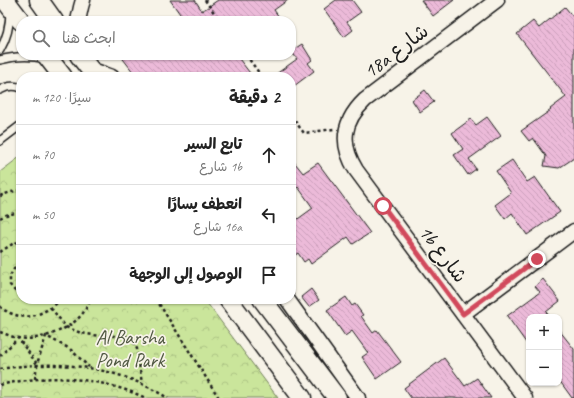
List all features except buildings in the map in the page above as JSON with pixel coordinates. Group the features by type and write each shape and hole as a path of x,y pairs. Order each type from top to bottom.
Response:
{"street":[{"path":"39,0 50,16"},
{"path":"79,16 84,0"},
{"name":"18a شارع","path":"347,128 351,117 365,100 498,0"},
{"path":"8,4 17,16"},
{"path":"50,60 59,72"},
{"path":"85,63 102,72"},
{"name":"1b شارع","path":"347,128 345,139 350,161 525,398"},
{"path":"463,314 574,231"},
{"path":"232,304 302,398"},
{"path":"266,304 337,398"},
{"path":"291,304 358,398"}],"lane":[{"path":"0,50 6,37 10,17 8,4"},
{"path":"0,60 16,57"},
{"path":"0,90 7,86 16,87"},
{"path":"0,141 16,129"}],"path":[{"path":"205,0 216,16"},
{"path":"250,60 258,72"},
{"path":"296,123 304,133 347,128"},
{"path":"0,196 16,191"},
{"path":"0,218 16,213"},
{"path":"0,252 16,243"},
{"path":"16,268 10,276 10,285 16,292"},
{"path":"0,306 2,309 18,316 37,315 56,304"},
{"path":"0,332 18,338 34,339 46,336 75,321 85,311 88,304"},
{"path":"159,304 219,398"},
{"path":"51,308 66,327 81,333 100,336 128,336 133,340 137,349 142,384"},
{"path":"35,378 37,364 46,336"},
{"path":"46,336 70,349 90,368"},
{"path":"0,356 18,338"},
{"path":"18,338 37,364"},
{"path":"0,369 37,364 90,368 118,374 142,384 168,398"},
{"path":"0,385 35,378 68,378 120,388 146,398"}],"green space":[{"name":"Al Barsha Pond Park","path":"16,160 16,304 208,304 278,398 0,398 0,172"}],"route":[{"path":"383,206 463,314 537,259"}]}
